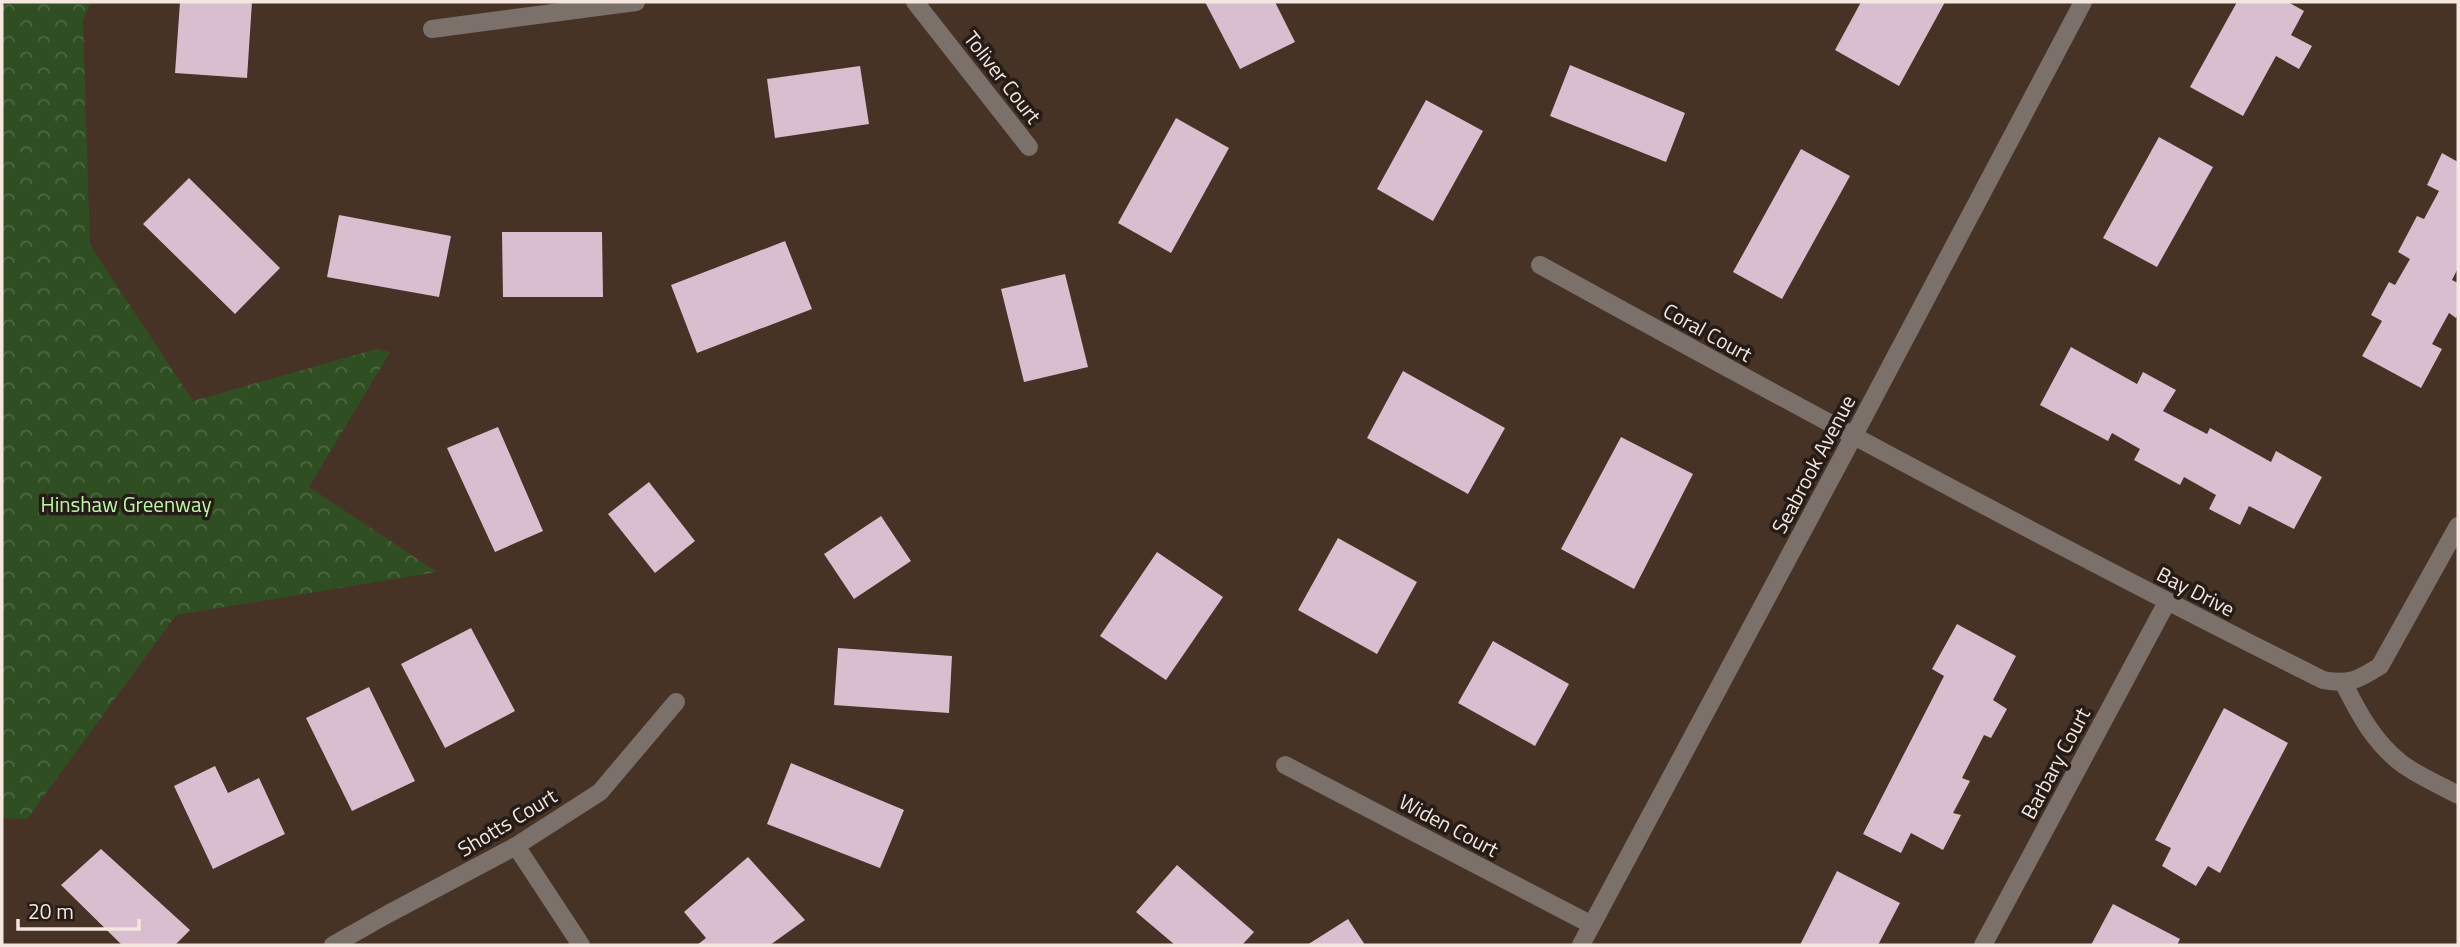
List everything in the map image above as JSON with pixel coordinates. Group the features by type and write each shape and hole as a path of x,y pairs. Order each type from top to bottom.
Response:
{"street":[{"path":"432,29 636,2"},
{"name":"Toliver Court","path":"915,2 1029,147"},
{"name":"Seabrook Avenue","path":"1581,945 2083,2"},
{"name":"Coral Court","path":"1540,265 1853,438"},
{"name":"Bay Drive","path":"1853,438 2167,602 2323,680 2344,684"},
{"path":"2458,526 2380,666 2364,677 2344,684 2365,725 2381,744 2402,764 2458,795"},
{"name":"Barbary Court","path":"1983,945 2167,602"},
{"name":"Shotts Court","path":"333,945 516,846 600,792 676,702"},
{"name":"Widen Court","path":"1285,765 1591,925"},
{"path":"516,846 580,945"}],"green space":[{"name":"Hinshaw Greenway","path":"2,2 91,2 83,20 90,245 193,401 376,349 390,352 309,487 437,572 176,615 27,819 2,818"}],"building":[{"path":"180,2 252,2 247,78 175,73"},
{"path":"1205,2 1275,2 1295,42 1240,69"},
{"path":"1861,2 1945,2 1899,86 1835,50"},
{"path":"2237,2 2288,2 2304,11 2291,35 2312,46 2299,69 2276,56 2243,116 2190,87"},
{"path":"1570,65 1685,113 1666,162 1550,116"},
{"path":"860,66 869,124 775,138 767,79"},
{"path":"1426,100 1483,131 1433,221 1377,189"},
{"path":"1176,118 1229,148 1171,253 1118,223"},
{"path":"2159,137 2213,167 2157,267 2103,238"},
{"path":"1801,149 1850,176 1782,299 1733,272"},
{"path":"2442,153 2458,162 2458,268 2452,280 2458,283 2458,314 2456,318 2449,313 2432,344 2442,349 2421,388 2362,356 2382,321 2371,315 2389,282 2395,285 2410,259 2398,252 2417,216 2424,219 2439,191 2427,185"},
{"path":"189,178 280,268 235,314 143,224"},
{"path":"339,215 451,236 439,297 327,277"},
{"path":"502,232 602,232 603,297 503,297"},
{"path":"785,241 812,309 697,353 671,285"},
{"path":"1065,274 1088,367 1024,382 1001,289"},
{"path":"2071,347 2137,384 2143,372 2176,390 2163,411 2207,434 2210,428 2271,462 2276,451 2322,477 2294,529 2249,506 2240,525 2209,509 2216,495 2184,477 2180,485 2134,460 2140,449 2112,433 2108,441 2040,405"},
{"path":"1403,371 1505,428 1468,494 1367,438"},
{"path":"498,427 543,531 495,552 447,448"},
{"path":"1621,437 1693,474 1634,589 1561,549"},
{"path":"649,482 695,541 655,573 608,514"},
{"path":"881,516 911,561 854,599 824,554"},
{"path":"1338,538 1417,582 1377,654 1298,610"},
{"path":"1157,552 1223,597 1166,680 1100,636"},
{"path":"1957,624 2016,656 1993,700 2007,709 1991,738 1984,735 1962,778 1970,781 1953,813 1961,815 1943,850 1911,833 1901,853 1863,834 1944,676 1932,669"},
{"path":"471,628 515,711 445,748 401,664"},
{"path":"1493,641 1569,684 1535,746 1458,703"},
{"path":"838,648 952,656 949,713 834,705"},
{"path":"369,687 415,781 352,811 306,718"},
{"path":"2224,708 2288,743 2220,873 2208,866 2196,886 2162,866 2171,848 2155,840"},
{"path":"791,763 904,810 880,868 767,824"},
{"path":"215,766 228,793 259,778 285,834 213,869 174,786"},
{"path":"101,849 190,930 175,945 122,945 61,885"},
{"path":"748,857 805,920 770,945 697,945 706,938 684,912"},
{"path":"1177,865 1254,932 1242,945 1175,945 1136,912"},
{"path":"1837,871 1900,903 1878,945 1800,945"},
{"path":"2113,904 2180,939 2177,945 2091,945"},
{"path":"1348,919 1365,945 1307,945"}]}
